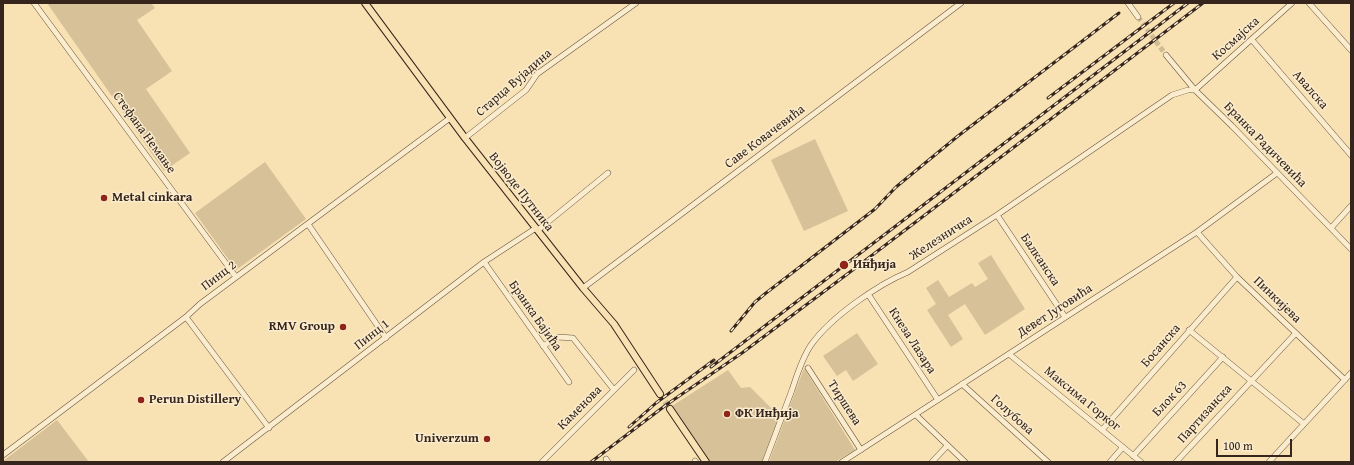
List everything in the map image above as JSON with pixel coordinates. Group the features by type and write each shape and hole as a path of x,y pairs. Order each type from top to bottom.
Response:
{"main road":[{"name":"Војводе Путника","path":"365,3 465,138 583,288 614,324 660,394"},
{"path":"670,409 706,462"}],"street":[{"name":"Стефана Немање","path":"34,3 236,277"},
{"name":"Старца Вујадина","path":"465,138 526,90 537,74 636,3"},
{"name":"Саве Ковачевића","path":"583,288 961,3"},
{"path":"1128,3 1138,17"},
{"name":"Космајска","path":"1195,90 1292,3"},
{"path":"1308,3 1351,50"},
{"name":"Авалска","path":"1252,40 1351,155"},
{"name":"Бранка Радичевића","path":"1166,56 1195,90 1351,249"},
{"name":"Железничка","path":"765,462 803,359 811,346 831,323 868,294 896,276 908,272 997,215 1172,95 1188,90 1195,90"},
{"name":"Пинц 2","path":"3,455 186,317 236,277 450,118"},
{"name":"Пинц 1","path":"224,462 484,262 537,229 608,173"},
{"name":"Девет Југовића","path":"842,462 1197,232 1277,173"},
{"path":"1331,228 1351,206"},
{"name":"Балканска","path":"997,215 1064,317"},
{"path":"308,224 386,338"},
{"name":"Пинкијева","path":"1197,232 1237,276 1345,380"},
{"name":"Бранка Бајића","path":"484,262 569,382"},
{"name":"Босанска","path":"1102,430 1237,276"},
{"name":"Кнеза Лазара","path":"868,294 938,400"},
{"path":"186,317 269,428"},
{"name":"Партизанска","path":"1189,330 1304,424"},
{"name":"Партизанска","path":"1176,462 1296,333"},
{"path":"543,346 558,336 573,338 614,390"},
{"name":"Максима Горког","path":"1009,354 1141,462"},
{"name":"Блок 63","path":"1133,456 1223,358"},
{"name":"Тиршева","path":"808,368 861,450"},
{"name":"Каменова","path":"542,462 634,370"},
{"path":"1269,462 1351,373"},
{"name":"Голубова","path":"962,384 1048,462"},
{"path":"916,415 964,462"},
{"path":"932,462 947,446"},
{"path":"1110,462 1123,447"}],"shaded area":[{"path":"47,3 151,3 155,8 137,20 172,71 146,89 190,153 164,171"},
{"path":"815,139 848,211 804,231 771,160"},
{"path":"265,162 306,219 236,270 195,213"},
{"path":"991,255 1025,309 985,335 965,304 948,315 963,339 951,347 927,310 936,304 926,288 938,280 949,297 972,283 975,287 988,279 978,263"},
{"path":"857,333 878,364 853,381 846,370 837,376 823,356"},
{"path":"804,368 855,450 835,462 769,462"},
{"name":"ФК Инђија","path":"728,370 741,388 750,387 781,418 764,462 709,462 672,406"},
{"path":"57,420 89,462 3,462 3,461"}],"tunnel":[{"path":"1138,17 1166,55"},
{"path":"660,394 670,409"}],"railway":[{"path":"1048,98 1174,3"},
{"path":"711,367 1188,3"},
{"path":"591,462 666,405 742,353 1203,3"},
{"path":"731,331 755,302 875,209 896,187 958,136 1119,13"},
{"path":"629,427 656,403 714,360"}],"place":[{"name":"Metal cinkara","path":"104,198"},
{"name":"Инђија","path":"844,265"},
{"name":"RMV Group","path":"343,327"},
{"name":"Perun Distillery","path":"141,400"},
{"name":"ФК Инђија","path":"727,414"},
{"name":"Univerzum","path":"487,439"}]}
